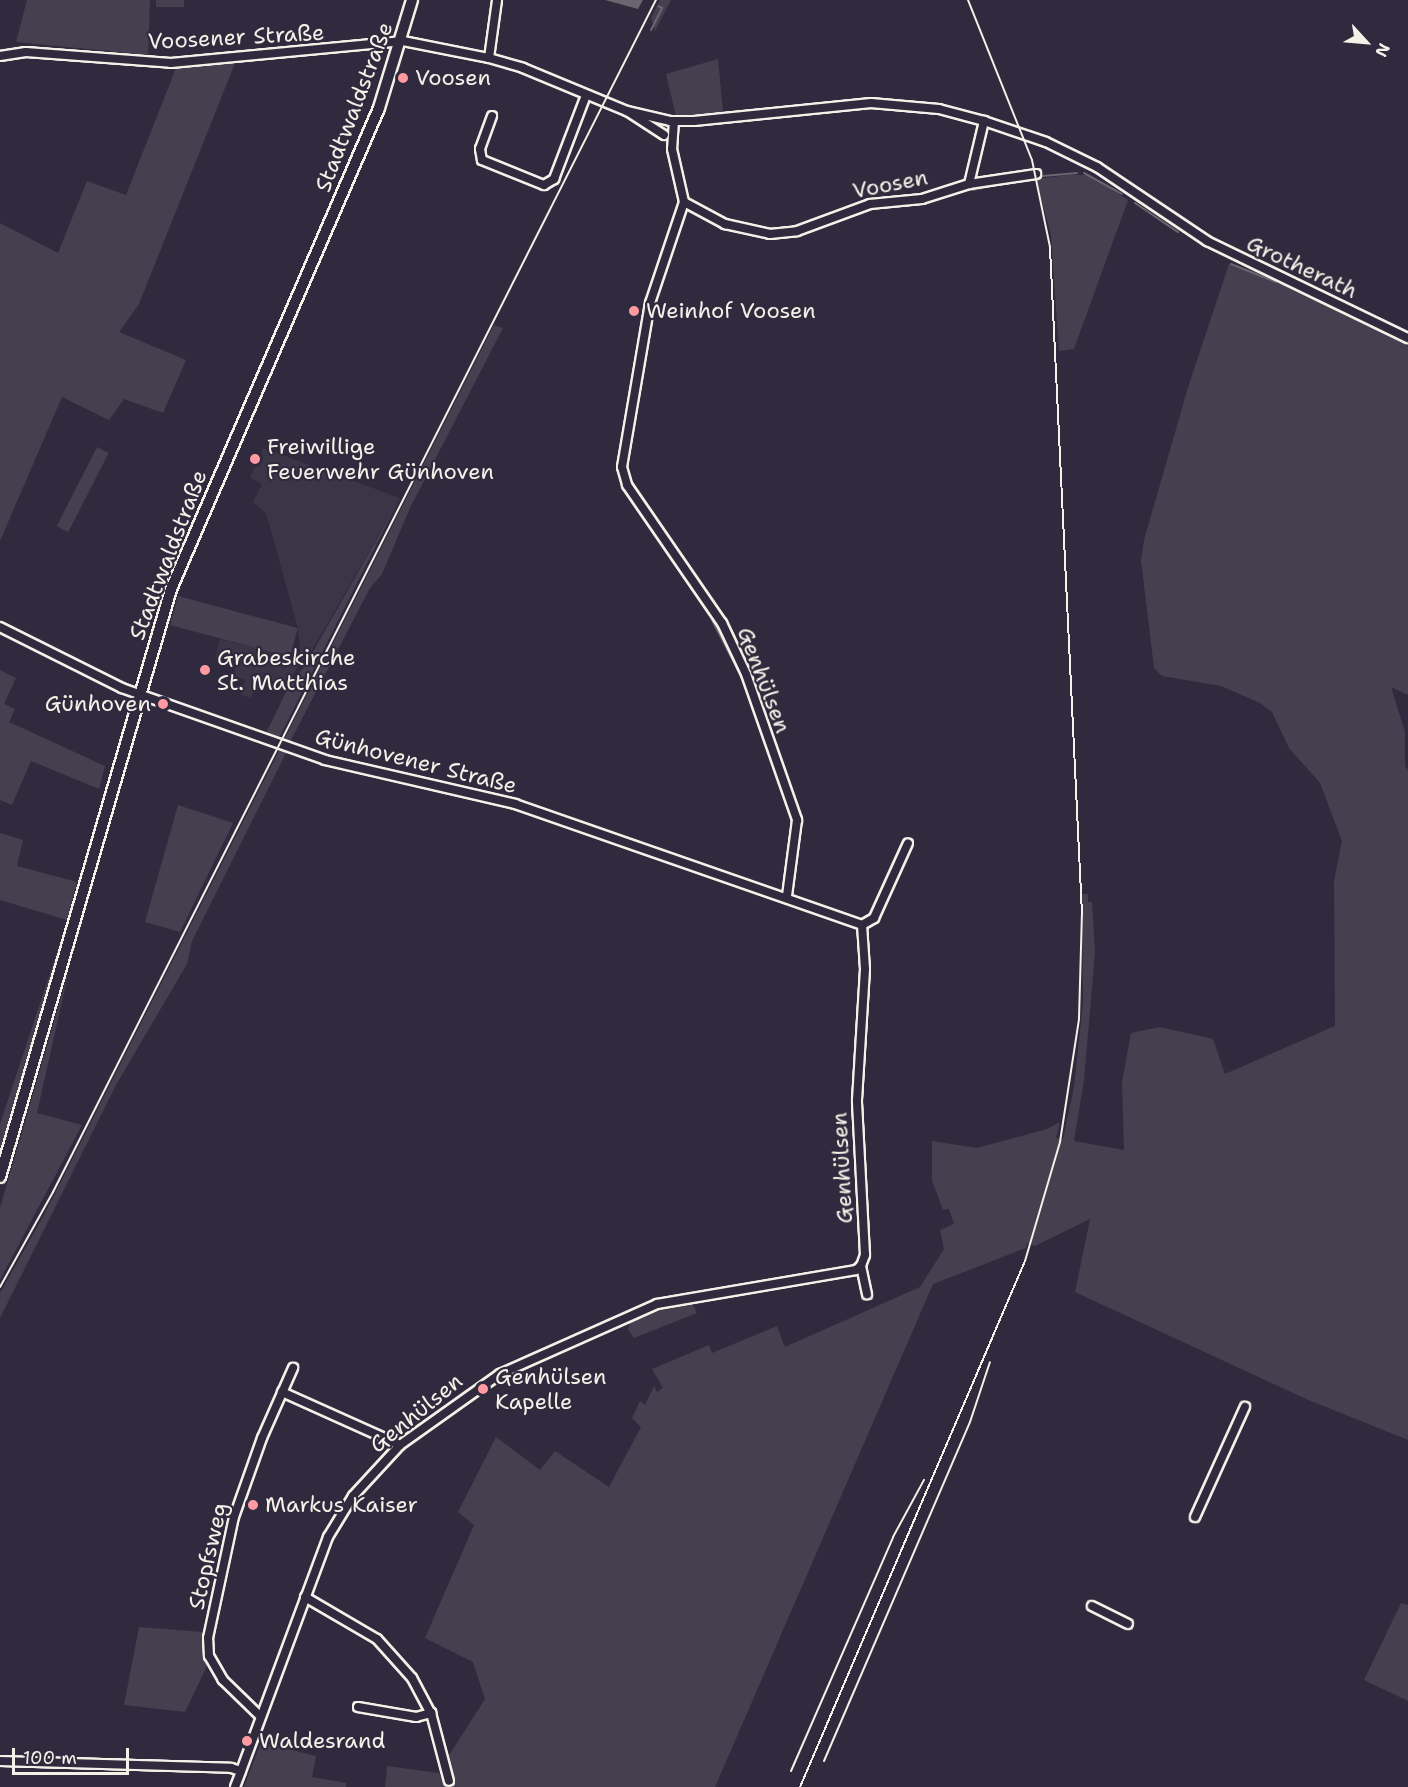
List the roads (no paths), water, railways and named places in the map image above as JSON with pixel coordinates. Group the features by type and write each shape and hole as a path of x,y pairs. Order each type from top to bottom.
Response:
{"main road":[{"name":"Stadtwaldstraße","path":"0,1177 140,693 189,541 306,279 379,108 403,41 412,0"}],"street":[{"path":"489,58 497,0"},
{"name":"Voosener Straße","path":"0,56 26,52 171,63 403,41"},
{"path":"403,41 489,58 627,111 664,135"},
{"path":"492,116 480,149 482,160 544,185 554,179 586,95"},
{"name":"Grotherath","path":"627,111 674,121 871,103 939,109 984,121 1046,142 1097,167 1232,255 1300,283 1408,338"},
{"path":"662,119 664,135 672,149"},
{"path":"674,121 672,149 684,202"},
{"path":"969,184 984,121"},
{"name":"Voosen","path":"684,202 725,224 770,234 797,231 870,204 922,199 969,184 1036,174"},
{"name":"Genhülsen","path":"684,202 650,303 622,466 627,485 722,623 746,674 797,820 787,896"},
{"name":"Günhovener Straße","path":"0,627 122,688 325,760 515,804 787,896"},
{"path":"787,896 798,906 862,924 874,918 908,843"},
{"name":"Genhülsen","path":"862,924 865,969 857,1100 864,1256 861,1266 867,1294"},
{"name":"Genhülsen","path":"235,1787 305,1597 340,1515 366,1479 400,1445 500,1374 657,1304 856,1270 861,1266"},
{"name":"Stopfsweg","path":"260,1716 223,1680 211,1662 207,1644 234,1517 293,1368"},
{"path":"282,1392 400,1445"},
{"path":"1195,1517 1245,1407"},
{"path":"305,1597 377,1639 412,1678 431,1713 449,1781"},
{"path":"1092,1606 1128,1624"},
{"path":"358,1707 416,1717 431,1713"},
{"path":"0,1761 231,1768 241,1771"}],"waterway":[{"path":"651,30 662,8 658,6"},
{"path":"1043,176 1077,173"},
{"path":"1084,173 1122,194"},
{"path":"973,190 999,184"},
{"path":"1135,203 1178,232"},
{"path":"1231,264 1276,282"},
{"path":"1282,284 1294,287"},
{"path":"635,416 647,348"},
{"path":"628,496 685,577"},
{"path":"690,584 709,615"},
{"path":"712,620 741,676"}],"railway":[{"path":"0,1287 53,1192 656,0"},
{"path":"800,1787 1025,1261 1060,1142 1079,1019 1082,914 1050,247 1032,160 968,0"},
{"path":"824,1761 970,1422 990,1362"},
{"path":"791,1771 893,1537 924,1480"}],"place":[{"name":"Voosen","path":"403,78"},
{"name":"Weinhof Voosen","path":"634,311"},
{"name":"Freiwillige Feuerwehr Günhoven","path":"255,459"},
{"name":"Grabeskirche St. Matthias","path":"205,670"},
{"name":"Günhoven","path":"163,704"},
{"name":"Genhülsen Kapelle","path":"483,1389"},
{"name":"Markus Kaiser","path":"253,1505"},
{"name":"Waldesrand","path":"247,1741"}]}
